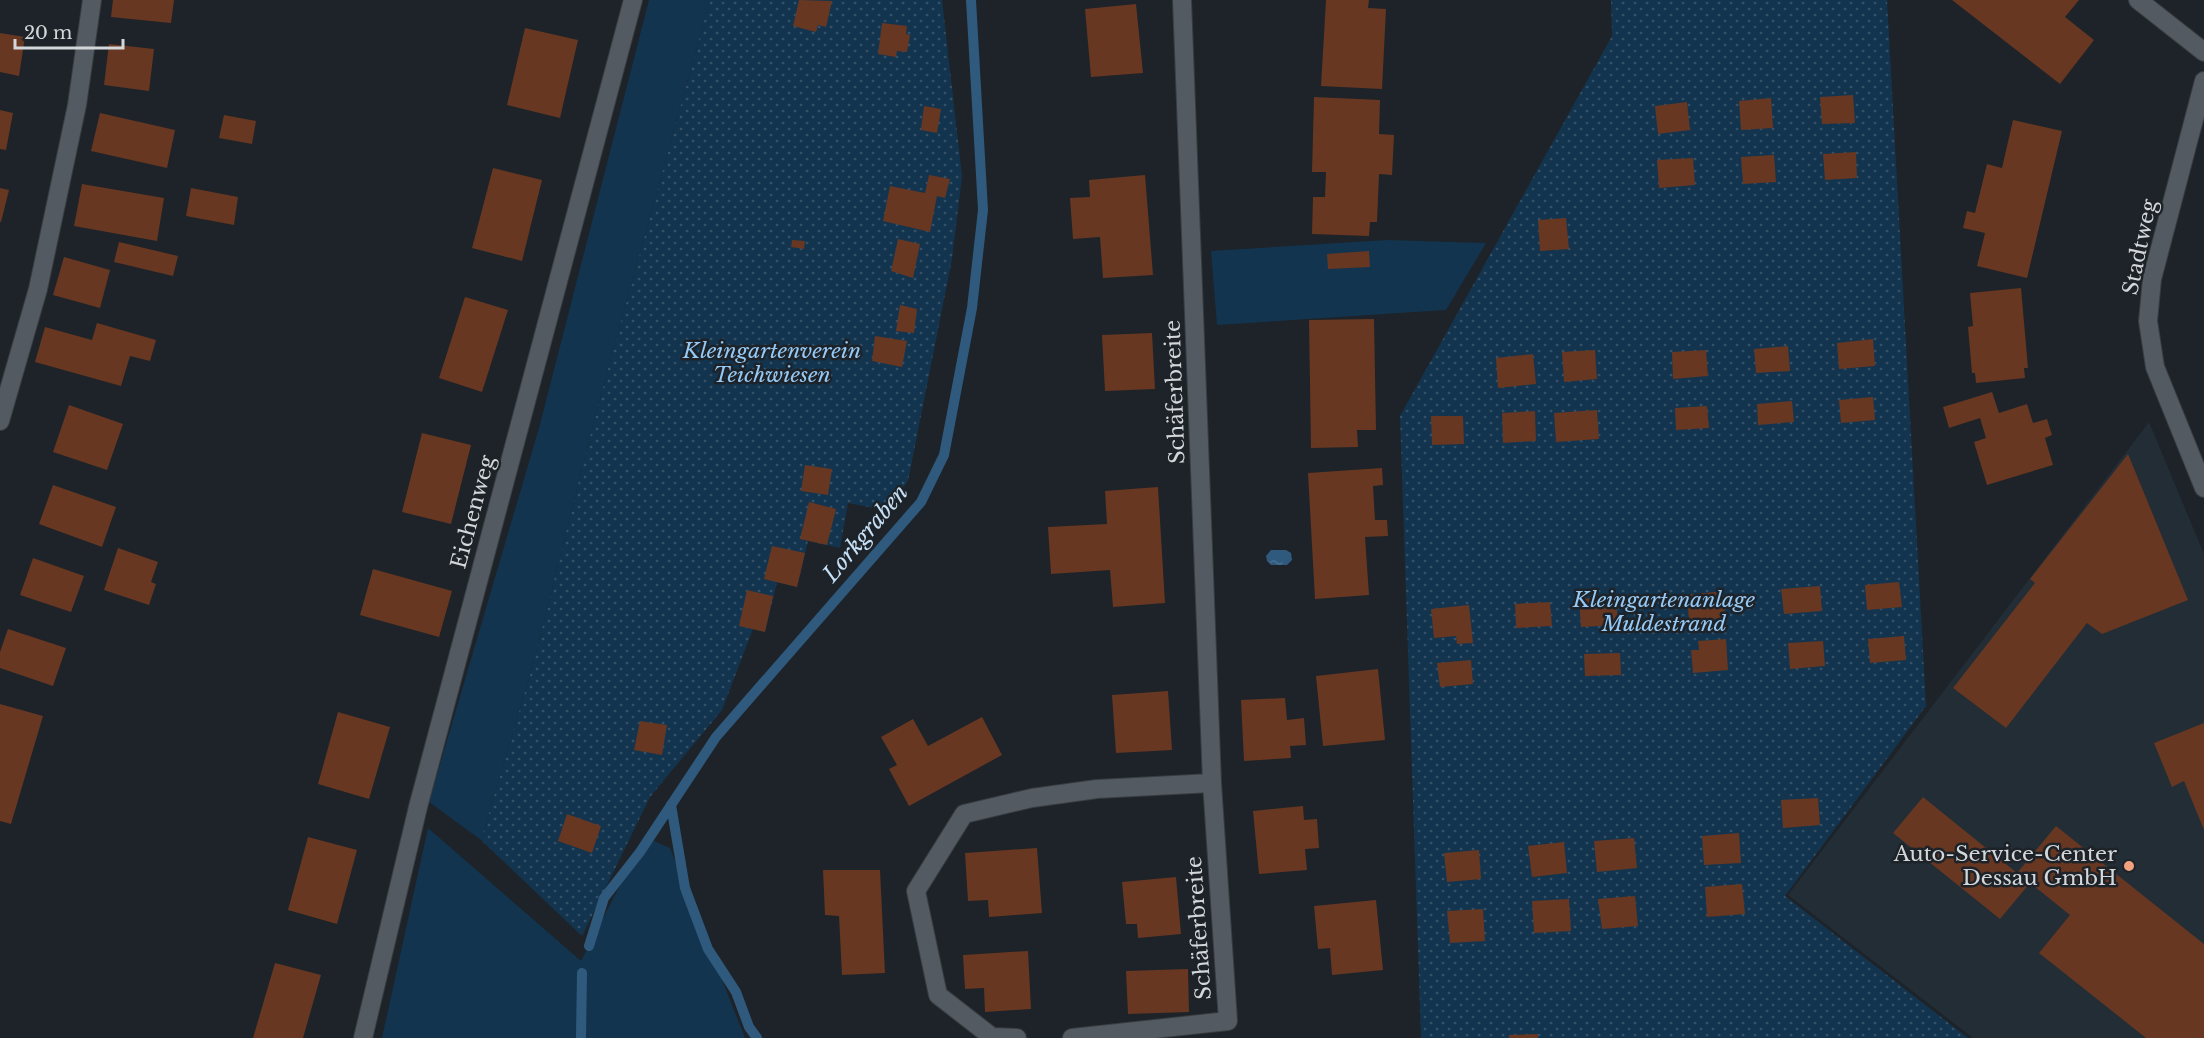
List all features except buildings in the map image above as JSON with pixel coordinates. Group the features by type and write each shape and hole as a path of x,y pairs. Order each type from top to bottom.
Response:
{"street":[{"path":"0,421 41,278 77,105 92,0"},
{"name":"Eichenweg","path":"363,1038 424,784 633,0"},
{"name":"Schäferbreite","path":"1072,1038 1228,1021 1212,783 1182,0"},
{"path":"2138,0 2204,52"},
{"name":"Stadtweg","path":"2204,81 2152,279 2148,321 2155,367 2204,488"},
{"path":"1017,1038 992,1037 938,995 916,891 964,814 1032,798 1097,789 1212,783"}],"shaded area":[{"path":"2149,422 2204,554 2204,1038 1973,1038 1788,895"}],"green space":[{"path":"649,0 710,0 597,409 533,665 481,840 429,802 539,428"},
{"name":"Kleingartenverein Teichwiesen","path":"710,0 942,0 962,176 952,259 908,481 885,510 848,503 840,548 808,541 797,587 777,582 765,632 753,629 722,710 650,797 582,936 481,840 533,665 597,409"},
{"name":"Kleingartenanlage Muldestrand","path":"1611,0 1887,0 1926,706 1785,896 1968,1038 1421,1038 1400,416 1612,36"},
{"path":"1387,240 1486,243 1446,310 1217,325 1211,251"},
{"path":"428,828 581,961 645,837 670,848 745,1038 382,1038"}],"water":[{"path":"1271,550 1286,550 1291,553 1292,560 1287,565 1271,565 1266,556"}],"waterway":[{"name":"Lorkgraben","path":"589,946 604,898 640,852 716,737 921,502 944,455 972,308 983,210 971,0"},
{"path":"671,805 685,888 708,949 736,992 749,1027 757,1038"},
{"name":"Lorkgraben","path":"581,1038 582,973"}],"place":[{"name":"Auto-Service-Center Dessau GmbH","path":"2129,866"}]}
